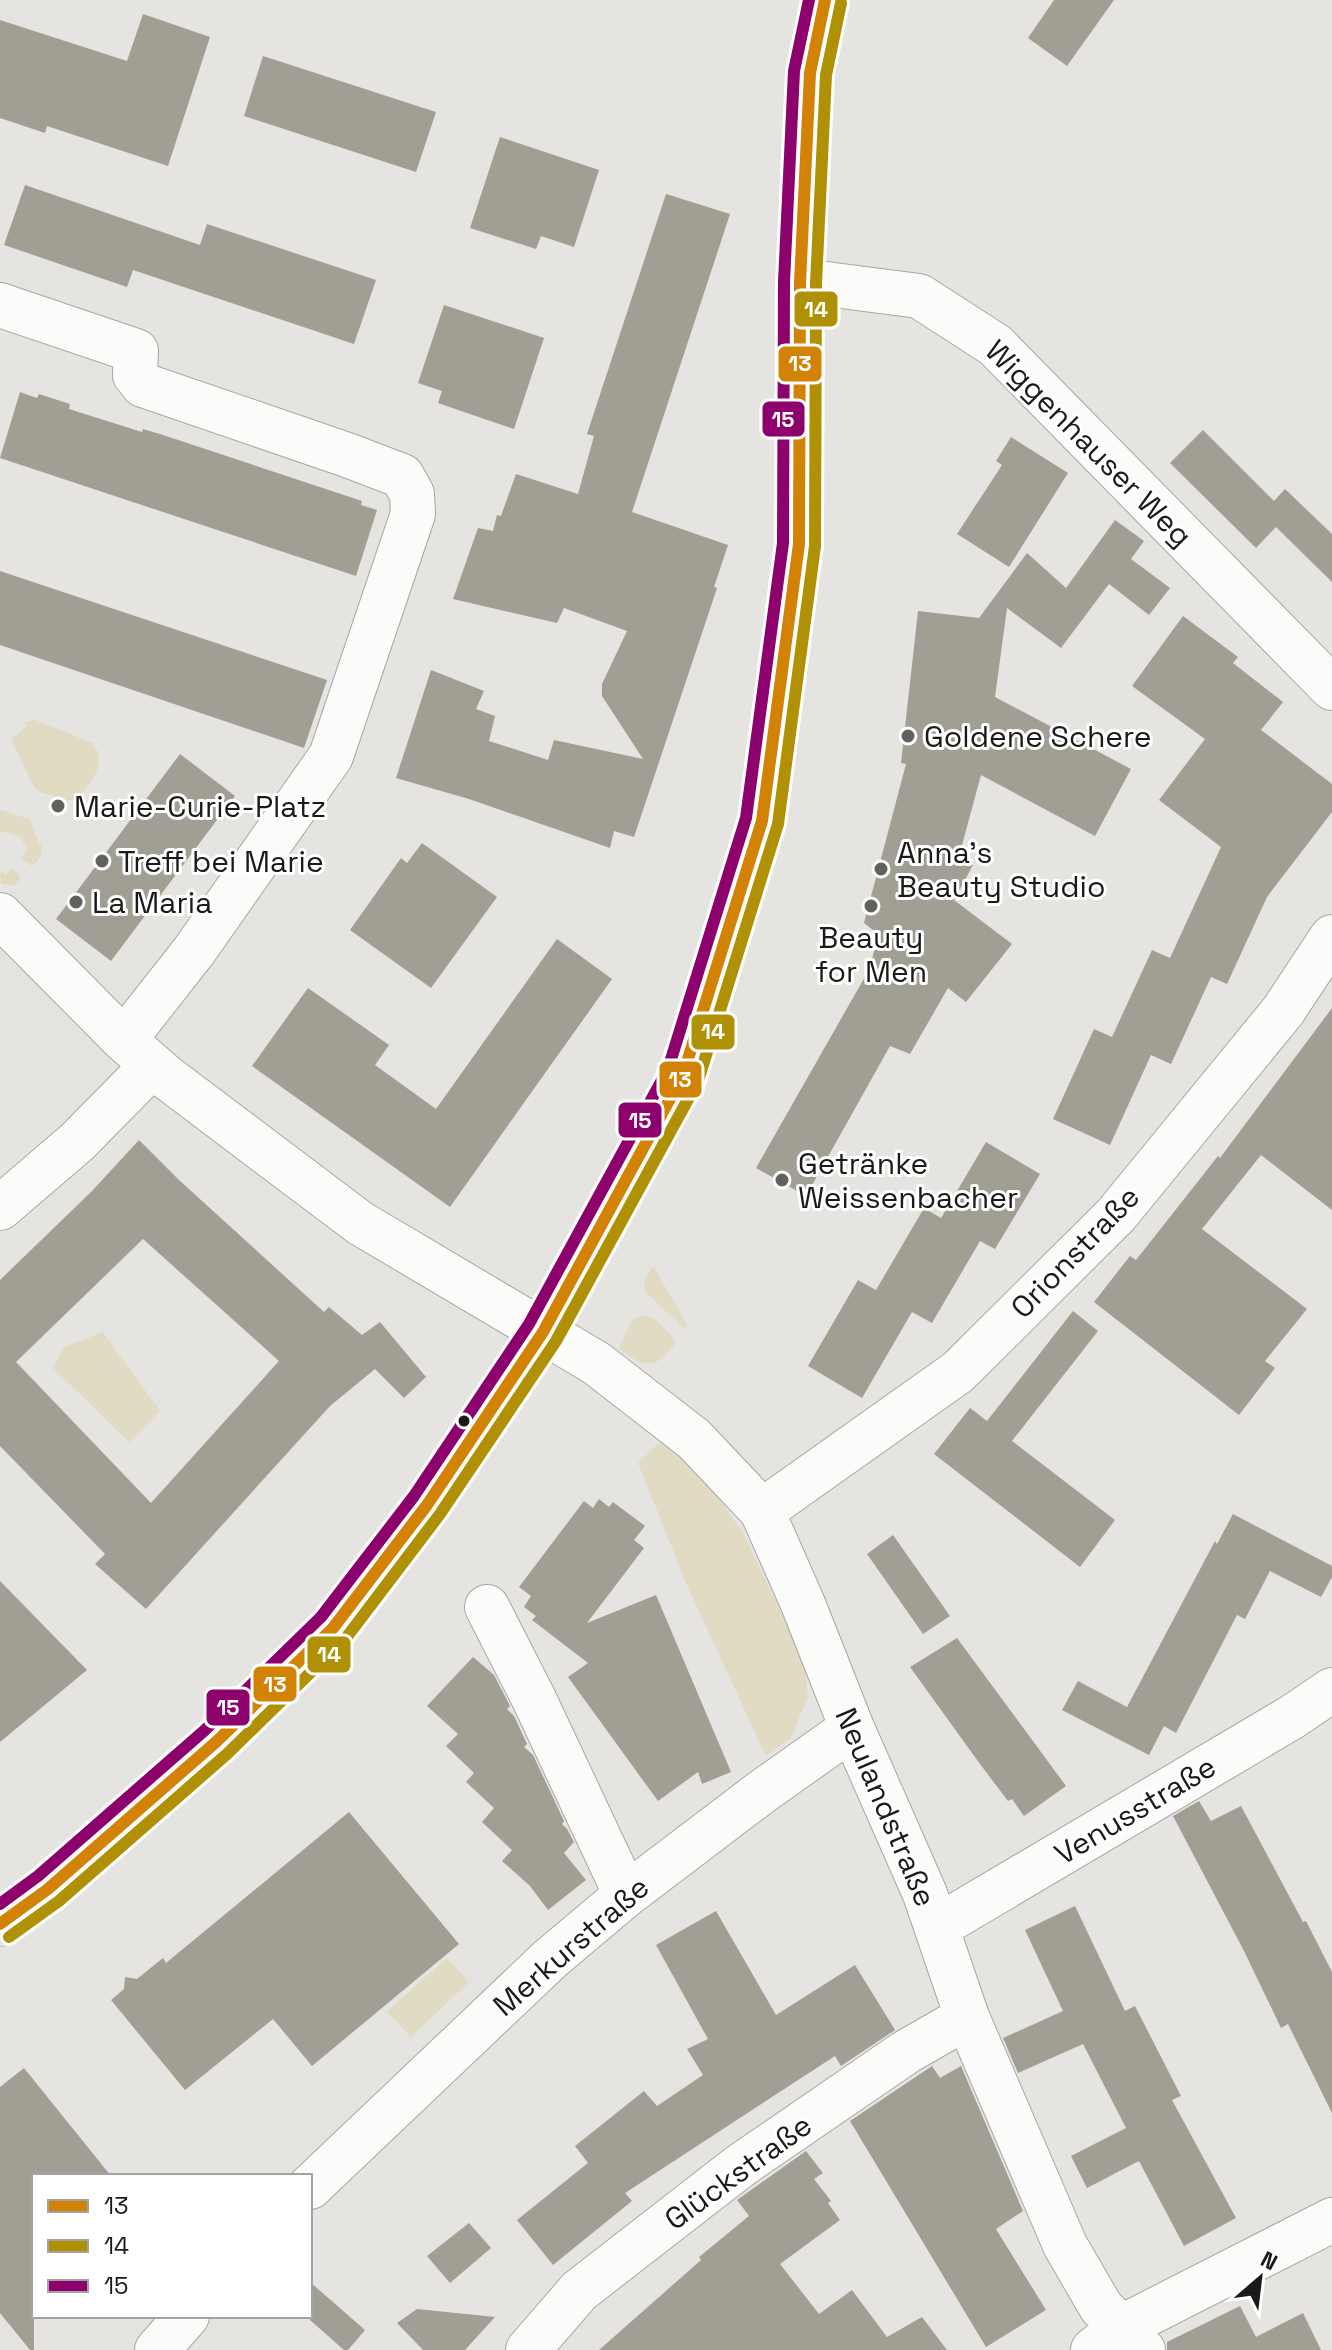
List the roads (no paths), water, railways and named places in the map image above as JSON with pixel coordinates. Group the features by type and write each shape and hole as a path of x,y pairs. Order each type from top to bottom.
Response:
{"main road":[{"path":"0,1924 48,1889 216,1742 333,1628 427,1505 543,1332 683,1075 762,821 799,544 800,283 810,73 825,0"}],"street":[{"name":"Wiggenhauser Weg","path":"800,283 919,296 995,345 1332,688"},
{"path":"0,305 136,351 135,375 143,385 402,476 412,494 413,514 331,756 194,951 138,1053 77,1142 0,1208"},
{"name":"Neulandstraße","path":"0,915 138,1053 360,1223 596,1363 694,1439 762,1511 925,1894 967,2017 1065,2245 1119,2342"},
{"name":"Orionstraße","path":"762,1511 958,1372 1116,1215 1283,1011 1332,937"},
{"path":"487,1607 626,1895"},
{"name":"Venusstraße","path":"937,1927 1292,1717 1332,1690"},
{"name":"Merkurstraße","path":"312,2185 550,1959 626,1895 852,1728"},
{"name":"Glückstraße","path":"528,2350 579,2291 740,2166 906,2052 967,2017"},
{"path":"1119,2342 1332,2220"},
{"path":"157,2350 185,2318"}],"place":[{"name":"Goldene Schere","path":"908,736"},
{"name":"Marie-Curie-Platz","path":"58,806"},
{"name":"Treff bei Marie","path":"102,861"},
{"name":"Anna's Beauty Studio","path":"881,869"},
{"name":"La Maria","path":"76,902"},
{"name":"Beauty for Men","path":"871,906"},
{"name":"Getränke Weissenbacher","path":"782,1180"}]}
